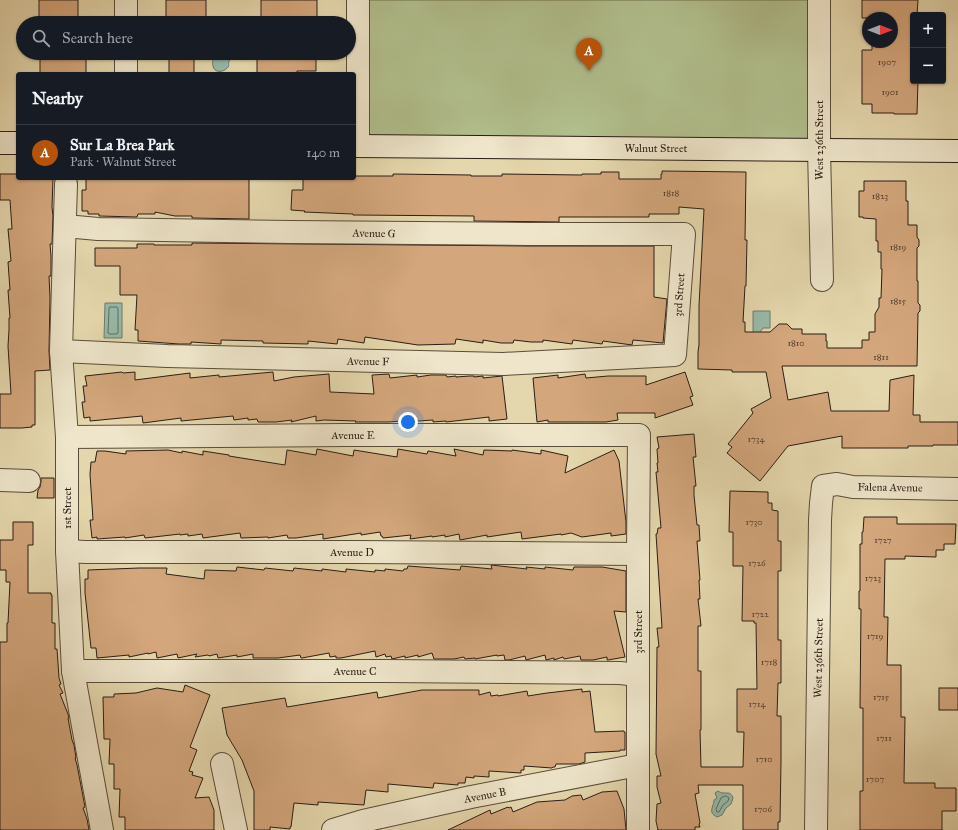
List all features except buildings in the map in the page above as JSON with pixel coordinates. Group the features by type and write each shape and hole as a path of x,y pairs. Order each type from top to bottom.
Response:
{"street":[{"path":"126,0 126,16"},
{"path":"356,146 358,0"},
{"name":"West 236th Street","path":"819,0 819,149 822,280"},
{"path":"126,60 126,72"},
{"path":"0,143 16,143"},
{"name":"Walnut Street","path":"356,146 958,151"},
{"name":"1st Street","path":"66,184 61,351 67,437 67,551 73,671 102,830"},
{"name":"Avenue G","path":"65,226 98,229 261,232 684,234"},
{"name":"3rd Street","path":"675,355 684,234"},
{"name":"Avenue F","path":"61,351 166,356 503,364 675,355"},
{"name":"3rd Street","path":"638,830 639,435"},
{"name":"Avenue E","path":"67,437 639,435"},
{"path":"0,480 29,481"},
{"name":"Falena Avenue","path":"823,486 838,484 854,487 958,489"},
{"name":"West 236th Street","path":"816,830 820,520 823,486"},
{"name":"Avenue D","path":"67,551 638,554"},
{"name":"Avenue C","path":"73,671 386,671 620,673 638,675"},
{"path":"222,764 236,830"},
{"name":"Avenue B","path":"333,830 363,821 471,797 638,765"}],"green space":[{"path":"361,0 816,0 815,146 362,142"}],"water":[{"path":"213,60 230,60 228,67 220,71 215,70"},
{"path":"105,303 122,303 122,338 104,338"},
{"path":"753,311 770,311 770,328 763,328 753,337"},
{"path":"718,791 728,793 733,798 731,804 726,808 722,815 717,817 712,813 712,809 714,800 717,798 715,793"}],"place":[{"name":"Sur La Brea Park","path":"589,71"}]}
